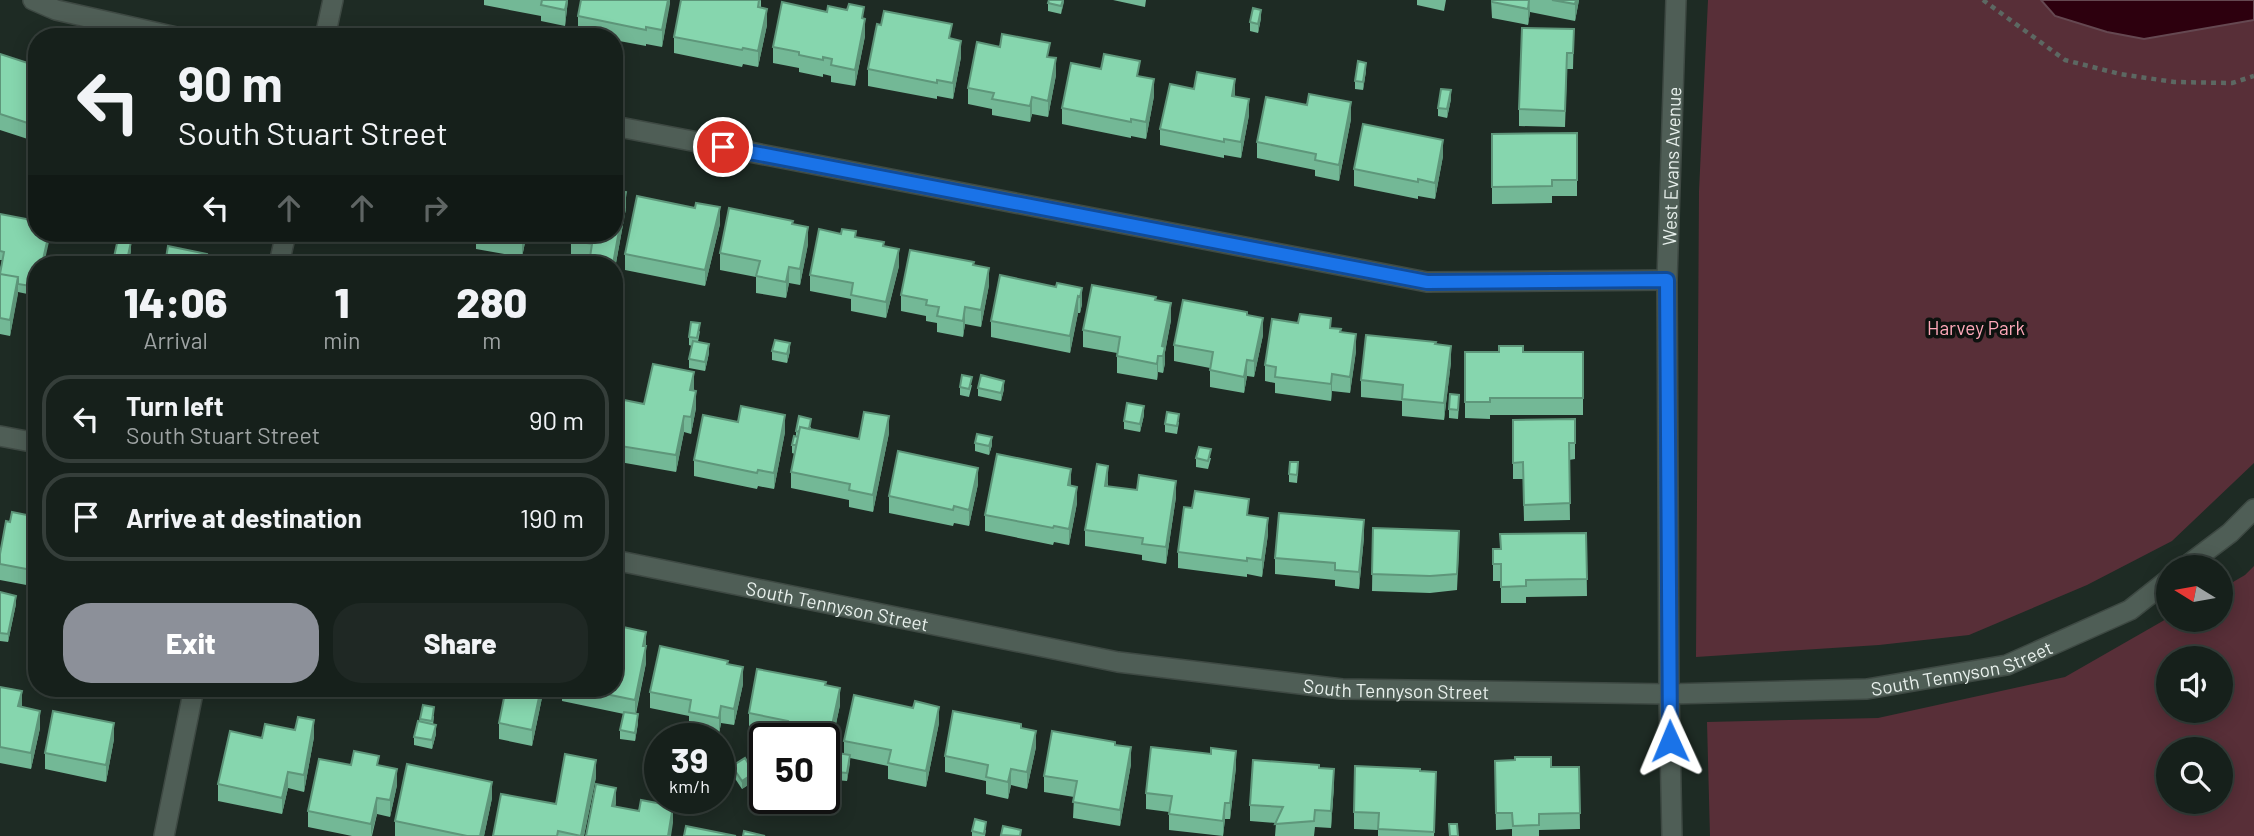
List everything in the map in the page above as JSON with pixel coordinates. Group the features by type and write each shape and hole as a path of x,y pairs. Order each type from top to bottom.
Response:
{"street":[{"path":"33,0 56,10 136,28"},
{"path":"327,28 333,0"},
{"name":"West Evans Avenue","path":"1672,836 1667,280 1676,0"},
{"path":"623,128 1427,282 1667,280"},
{"path":"0,436 28,441"},
{"path":"2201,555 2230,533 2254,509"},
{"name":"South Tennyson Street","path":"623,562 1118,662 1342,688 1669,694 1867,689 2007,665 2130,610 2156,589"},
{"path":"164,836 192,697"}],"path":[{"path":"1983,0 2065,60 2120,74 2174,82 2232,83 2254,76"}],"green space":[{"name":"Harvey Park","path":"1708,0 2254,0 2254,463 2172,541 2087,585 1969,635 1879,645 1696,657 1699,191"},
{"path":"2254,566 2254,836 1710,836 1707,722 1878,718 2065,677 2156,625 2156,632 2233,632 2233,582"}],"shaded area":[{"path":"2041,0 2254,0 2254,20 2144,39 2107,32 2055,16"}],"building":[{"path":"542,0 567,0 565,10 541,5"},
{"path":"581,0 668,0 662,30 646,27 646,30 578,16"},
{"path":"681,0 759,0 758,7 767,9 758,51 674,37"},
{"path":"1049,0 1063,0 1061,6 1048,3"},
{"path":"1529,0 1528,9 1492,2"},
{"path":"1552,0 1576,0 1575,4"},
{"path":"782,2 827,12 828,6 847,10 849,4 864,7 862,18 865,19 855,70 831,65 832,59 823,57 823,60 773,47"},
{"path":"1253,8 1261,10 1258,24 1250,22"},
{"path":"884,11 952,24 949,38 961,41 953,83 937,80 937,83 868,69 877,24 881,25"},
{"path":"1522,28 1574,29 1573,53 1567,53 1565,111 1519,109"},
{"path":"1002,34 1050,43 1047,57 1056,58 1048,101 1032,97 1030,106 992,99 994,93 968,88 977,42 1000,47"},
{"path":"0,54 28,63 28,123 0,114"},
{"path":"1104,54 1140,61 1137,76 1154,79 1146,122 1131,119 1131,122 1062,108 1071,63 1101,69"},
{"path":"1358,61 1366,63 1363,82 1355,81"},
{"path":"1197,72 1235,79 1232,96 1249,99 1241,142 1224,139 1224,142 1160,129 1170,84 1194,89"},
{"path":"1441,89 1451,90 1447,109 1438,108"},
{"path":"1309,94 1351,102 1339,165 1315,160 1316,154 1257,142 1266,97 1307,105"},
{"path":"1363,124 1443,140 1435,183 1354,169"},
{"path":"1577,133 1577,180 1552,180 1552,186 1492,187 1492,134"},
{"path":"637,196 695,208 696,203 720,207 705,270 625,254"},
{"path":"729,208 793,221 792,224 808,227 800,269 789,267 786,282 756,276 760,261 720,253"},
{"path":"0,214 28,219 28,242 47,242 44,256 28,256 28,286 18,284 18,277 0,274 4,252 0,251"},
{"path":"819,229 841,234 842,229 856,231 855,237 884,242 883,246 899,249 886,302 851,295 853,283 810,275"},
{"path":"117,242 131,242 128,256 114,256"},
{"path":"582,242 617,242 614,256 590,256 592,244"},
{"path":"168,246 207,254 207,256 166,256"},
{"path":"910,250 974,262 973,265 989,268 981,310 965,307 963,321 937,316 939,307 926,305 927,300 901,295"},
{"path":"0,274 18,277 10,320 0,318"},
{"path":"1000,275 1056,287 1057,283 1082,288 1070,336 991,321"},
{"path":"1092,285 1156,297 1155,300 1171,303 1162,346 1165,347 1163,356 1158,356 1157,364 1117,356 1120,337 1083,330"},
{"path":"1183,300 1247,312 1247,315 1263,318 1254,361 1247,360 1244,377 1210,370 1213,352 1174,345"},
{"path":"1300,314 1331,318 1330,328 1356,334 1350,377 1332,374 1331,384 1275,377 1276,367 1265,365 1272,319 1298,323"},
{"path":"691,322 700,323 697,338 689,337"},
{"path":"1366,335 1451,346 1444,403 1402,399 1403,385 1361,380"},
{"path":"775,340 790,343 787,354 772,351"},
{"path":"693,341 709,344 705,362 689,359"},
{"path":"1499,346 1523,346 1523,352 1583,352 1583,398 1490,398 1490,402 1465,402 1465,352 1499,352"},
{"path":"653,364 694,372 690,390 696,391 691,417 684,416 676,455 623,446 623,400 644,404"},
{"path":"962,375 972,377 969,389 960,387"},
{"path":"981,375 1004,381 1001,393 978,388"},
{"path":"1450,394 1459,395 1458,410 1449,409"},
{"path":"1127,403 1144,406 1140,424 1124,421"},
{"path":"741,406 785,415 774,473 758,470 757,473 694,460 703,415 738,422"},
{"path":"864,412 889,416 873,495 849,490 850,484 791,472 800,427 859,439"},
{"path":"1167,412 1179,414 1177,426 1165,424"},
{"path":"799,416 811,419 809,429 800,427 799,432 796,431"},
{"path":"1575,419 1575,443 1569,443 1570,503 1524,505 1523,462 1513,463 1513,420"},
{"path":"977,434 992,437 989,446 975,443"},
{"path":"794,436 798,437 796,445 792,445"},
{"path":"1199,447 1211,449 1208,461 1196,458"},
{"path":"898,451 978,468 969,510 954,506 953,510 889,496"},
{"path":"997,454 1071,469 1068,485 1077,487 1069,529 985,515"},
{"path":"1290,462 1298,462 1297,475 1289,474"},
{"path":"1097,464 1108,466 1105,486 1137,490 1139,475 1176,481 1166,547 1142,544 1143,538 1085,530"},
{"path":"1195,491 1249,499 1247,515 1268,518 1262,560 1247,558 1247,561 1178,552 1184,507 1192,508"},
{"path":"12,512 28,515 28,569 0,564 6,521 10,522"},
{"path":"1279,513 1364,520 1359,572 1335,570 1335,563 1275,558"},
{"path":"1373,528 1459,531 1457,574 1372,574"},
{"path":"1586,533 1587,579 1526,580 1526,586 1501,587 1501,564 1493,564 1493,549 1501,549 1500,534"},
{"path":"0,592 16,596 8,634 0,633"},
{"path":"623,627 646,632 643,646 646,646 635,700 620,697 623,697"},
{"path":"660,646 728,661 727,664 743,667 734,709 721,706 719,718 689,712 691,700 650,692"},
{"path":"757,669 826,682 825,685 840,688 832,723 788,723 749,713"},
{"path":"0,687 22,691 18,706 40,711 31,753 0,747"},
{"path":"854,695 913,708 915,701 939,707 926,771 888,763 891,750 844,741"},
{"path":"504,697 539,697 532,730 499,723"},
{"path":"423,705 434,707 432,721 420,719"},
{"path":"53,711 114,723 106,765 45,753"},
{"path":"953,711 1021,724 1021,728 1036,731 1027,772 1011,769 1008,782 986,777 988,765 945,756"},
{"path":"624,712 638,714 635,733 620,730"},
{"path":"298,717 314,720 304,775 288,772 282,798 218,784 230,731 262,738 265,724 295,730"},
{"path":"418,721 436,725 432,740 414,737"},
{"path":"1052,731 1131,747 1120,810 1073,802 1077,781 1044,776"},
{"path":"1151,747 1211,754 1211,748 1236,751 1230,803 1225,803 1223,821 1169,814 1172,796 1146,793"},
{"path":"354,751 379,756 377,765 397,769 390,800 377,798 371,824 308,811 319,759 351,765"},
{"path":"840,753 850,755 847,773 840,772"},
{"path":"565,754 596,760 581,836 558,831 557,836 493,836 501,794 556,804"},
{"path":"1515,757 1551,757 1551,767 1579,767 1580,813 1539,814 1539,825 1513,826 1512,813 1496,813 1495,761 1515,760"},
{"path":"745,758 749,765 749,776 742,781 735,770 735,764"},
{"path":"1253,760 1319,765 1319,768 1334,769 1331,811 1315,810 1314,821 1275,824 1283,807 1250,805"},
{"path":"407,764 492,782 480,836 467,836 395,821"},
{"path":"1355,766 1436,772 1434,832 1378,829 1379,813 1354,812"},
{"path":"596,784 616,788 612,806 639,811 641,800 644,801 644,814 672,814 668,836 586,836"},
{"path":"975,819 986,822 984,834 972,831"},
{"path":"1449,824 1457,824 1458,836 1450,836"},
{"path":"686,826 736,836 684,836"},
{"path":"1003,826 1021,830 1020,836 1001,835"},
{"path":"744,831 765,836 743,836"}],"route":[{"path":"723,147 1427,282 1667,280 1670,741"}]}
